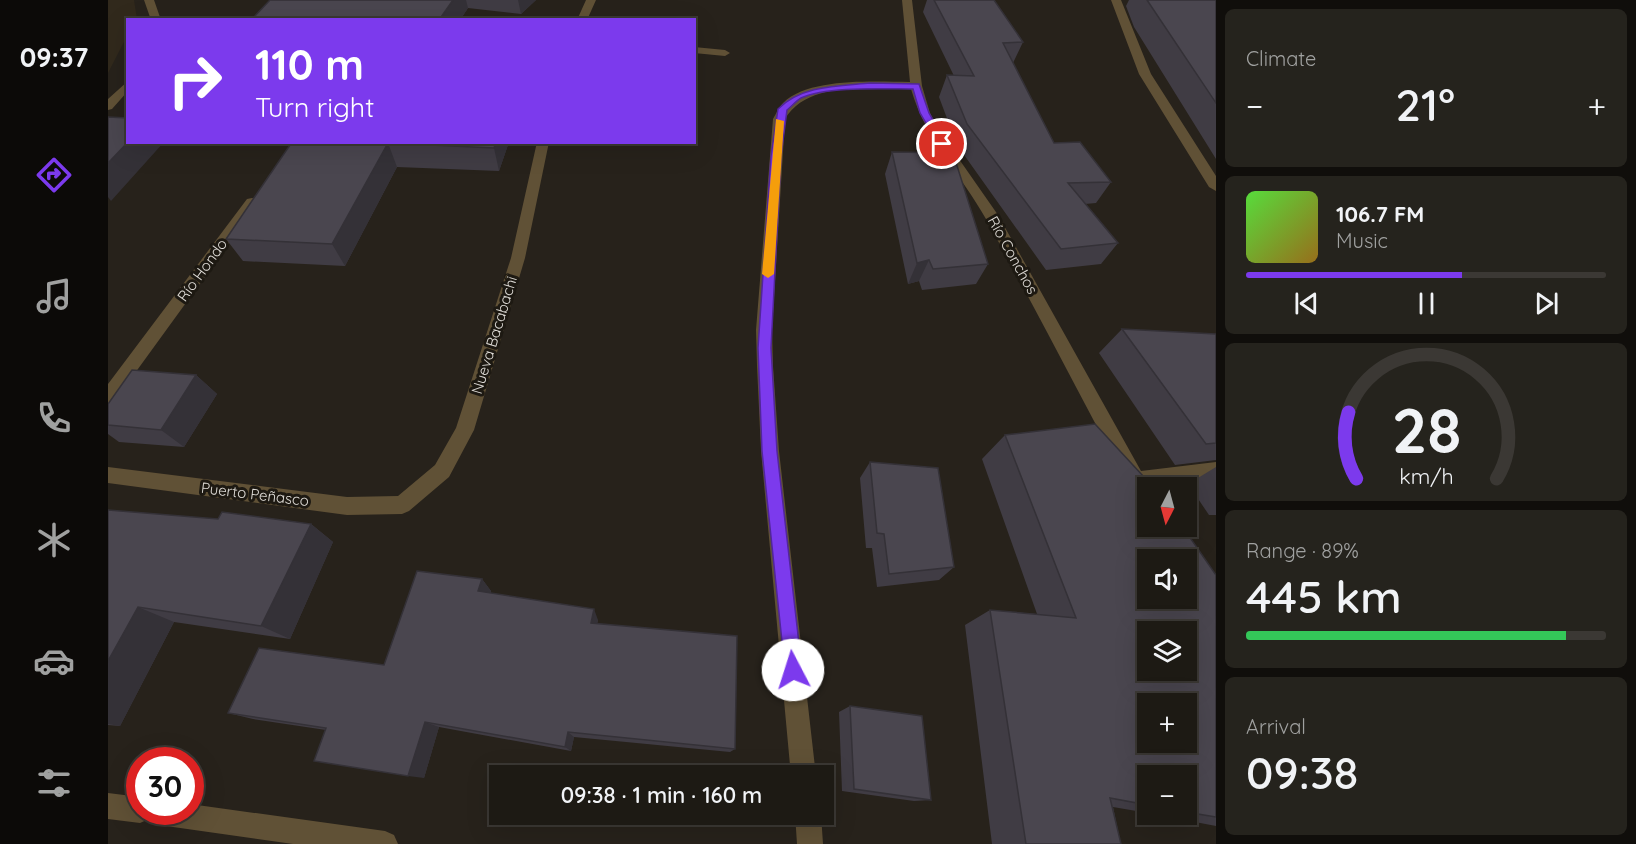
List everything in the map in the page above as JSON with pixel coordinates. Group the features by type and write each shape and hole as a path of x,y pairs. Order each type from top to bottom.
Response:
{"street":[{"path":"149,0 155,18"},
{"path":"583,18 591,0"},
{"name":"Río Conchos","path":"907,0 916,86 924,113 932,129 992,215 1136,480"},
{"path":"1116,0 1145,74 1216,187"},
{"path":"696,50 725,52"},
{"path":"108,106 126,86"},
{"path":"803,765 770,451 764,330 780,119 782,109 798,96 844,87 916,86"},
{"name":"Nueva Bacabachi","path":"402,505 442,471 465,430 518,258 543,144"},
{"name":"Río Hondo","path":"108,397 261,190"},
{"path":"1136,480 1216,470"},
{"name":"Puerto Peñasco","path":"108,475 347,506 402,505"},
{"path":"108,806 126,808"},
{"path":"204,818 386,844"},
{"path":"809,825 810,844"}],"shaded area":[{"path":"108,0 134,0 137,18 126,18 126,38 108,73"}],"building":[{"path":"270,0 453,0 440,18 253,18"},
{"path":"934,0 994,0 1023,42 1003,43 1054,143 1080,142 1111,182 1068,183 1118,243 1061,249 967,124 947,75 974,76"},
{"path":"1147,0 1216,0 1216,103 1149,3"},
{"path":"108,117 126,118 126,144 108,163"},
{"path":"291,144 387,144 332,244 226,239"},
{"path":"409,144 495,144 494,148"},
{"path":"892,152 953,153 988,264 933,269 929,260 917,263"},
{"path":"1122,329 1216,334 1216,443 1206,444"},
{"path":"132,370 196,375 161,430 108,425 108,404"},
{"path":"1095,424 1144,477 1137,477 1137,537 1190,537 1216,575 1216,817 1197,814 1197,765 1137,765 1137,803 1110,798 1121,844 1026,844 990,610 1076,618 1005,435"},
{"path":"870,462 938,468 954,567 889,574 884,534 877,533"},
{"path":"108,510 218,519 222,512 311,524 261,626 138,607 108,661"},
{"path":"417,571 482,579 478,591 594,609 591,623 737,636 735,749 568,732 565,747 425,722 408,776 314,761 326,728 228,713 259,648 384,665"},
{"path":"850,706 922,716 931,800 854,789"}],"slow traffic":[{"path":"768,274 779,121"}],"route":[{"path":"793,670 770,451 764,330 776,156 782,109 798,96 825,90 844,87 916,86 924,113 942,144"}]}
